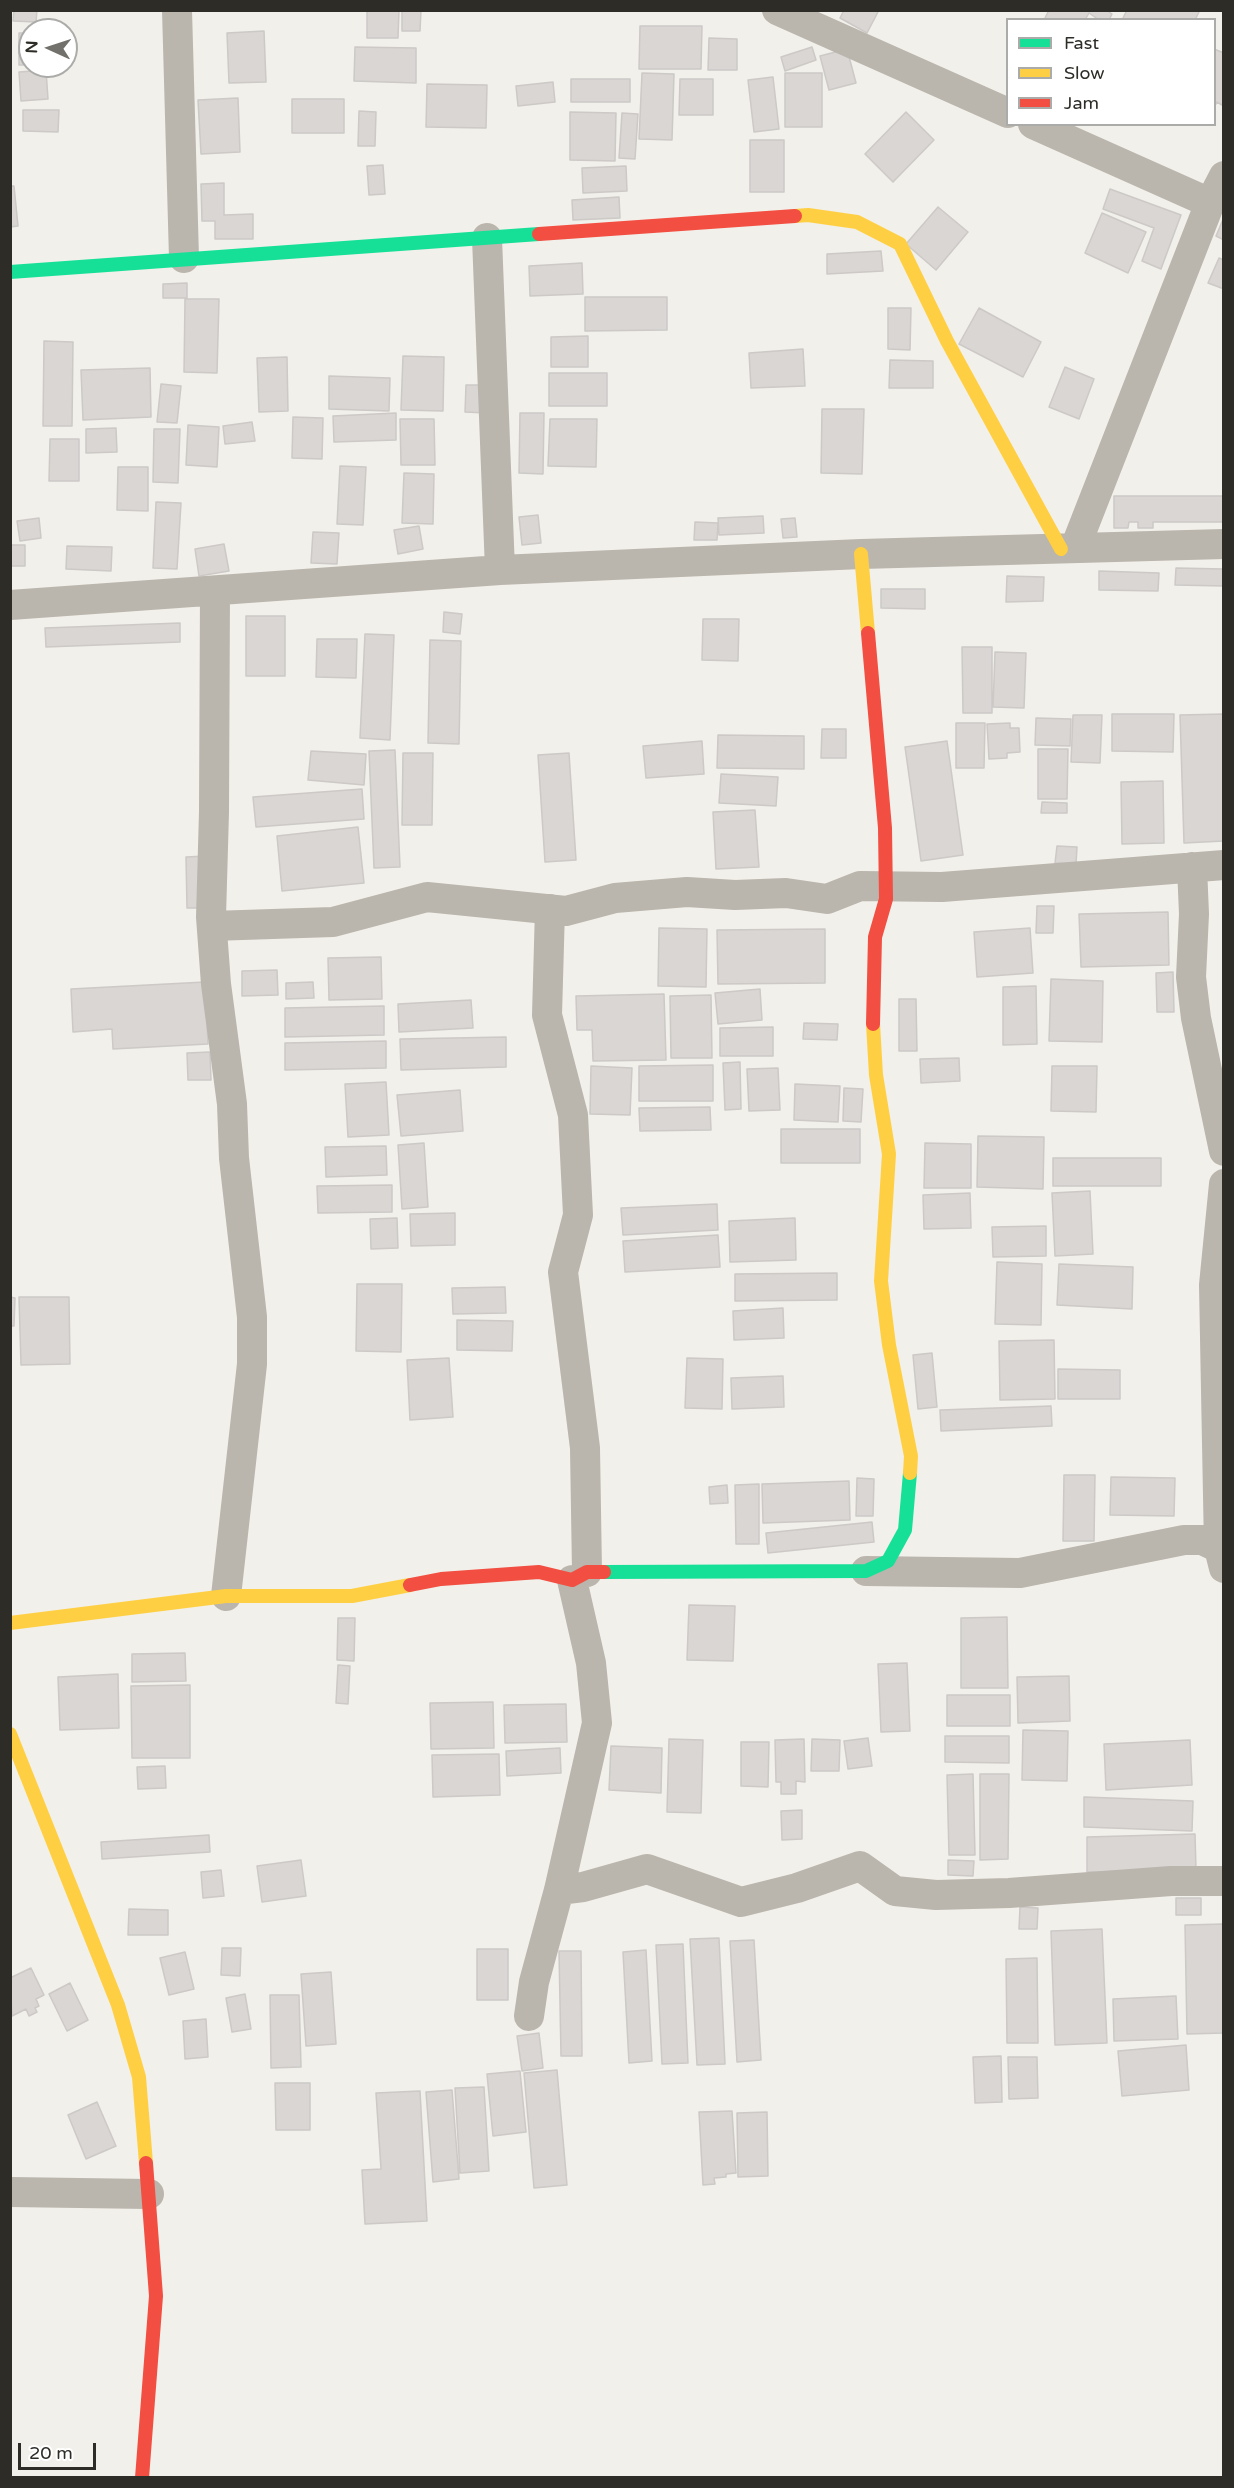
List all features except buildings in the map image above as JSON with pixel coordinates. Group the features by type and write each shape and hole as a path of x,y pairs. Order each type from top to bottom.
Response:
{"street":[{"path":"177,10 184,258"},
{"path":"777,10 1006,112"},
{"path":"1037,126 1210,204"},
{"path":"1068,549 1210,204 1224,176"},
{"path":"10,272 808,215 857,222 900,244 947,340 1068,549"},
{"path":"487,238 500,570"},
{"path":"10,605 500,570 861,554 1224,544"},
{"path":"861,554 885,828 886,899 875,938 873,1025 876,1075 889,1154 881,1281 889,1345 911,1456 905,1530 888,1561 866,1571"},
{"path":"215,591 212,926 216,984 232,1104 234,1158 252,1317 252,1364 226,1596"},
{"path":"212,926 333,922 428,897 566,911 615,898 687,892 735,895 786,892 827,899 860,886 942,887 1224,865"},
{"path":"1192,867 1194,914 1191,977 1196,1018 1219,1136 1224,1151"},
{"path":"529,2016 534,1982 559,1890 597,1724 579,1576 585,1448 563,1272 578,1215 573,1115 547,1015 549,909"},
{"path":"1221,1558 1214,1285 1223,1190"},
{"path":"10,1623 226,1596 352,1596 441,1579 540,1572 579,1576 866,1571 1020,1573 1184,1540 1202,1540 1221,1558"},
{"path":"10,1734 117,2005 139,2077 156,2296 142,2478"},
{"path":"559,1890 583,1887 647,1869 741,1902 797,1888 861,1866 895,1891 936,1895 1009,1893 1170,1881 1224,1881"},
{"path":"10,2192 149,2194"}],"traffic: fast":[{"path":"10,272 539,234"},
{"path":"604,1572 866,1571 888,1561 905,1530 910,1473"}],"traffic: slow":[{"path":"795,216 808,215 857,222 900,244 947,341 1061,549"},
{"path":"861,554 868,633"},
{"path":"873,1024 876,1075 889,1154 881,1281 889,1345 911,1456 910,1473"},
{"path":"10,1623 226,1596 352,1596 410,1585"},
{"path":"10,1734 118,2005 139,2077 146,2163"}],"traffic: jam":[{"path":"539,234 795,216"},
{"path":"868,633 885,828 886,899 875,937 873,1024"},
{"path":"410,1585 441,1579 539,1572 572,1580 587,1572 604,1572"},
{"path":"142,2478 156,2296 146,2163"}]}
